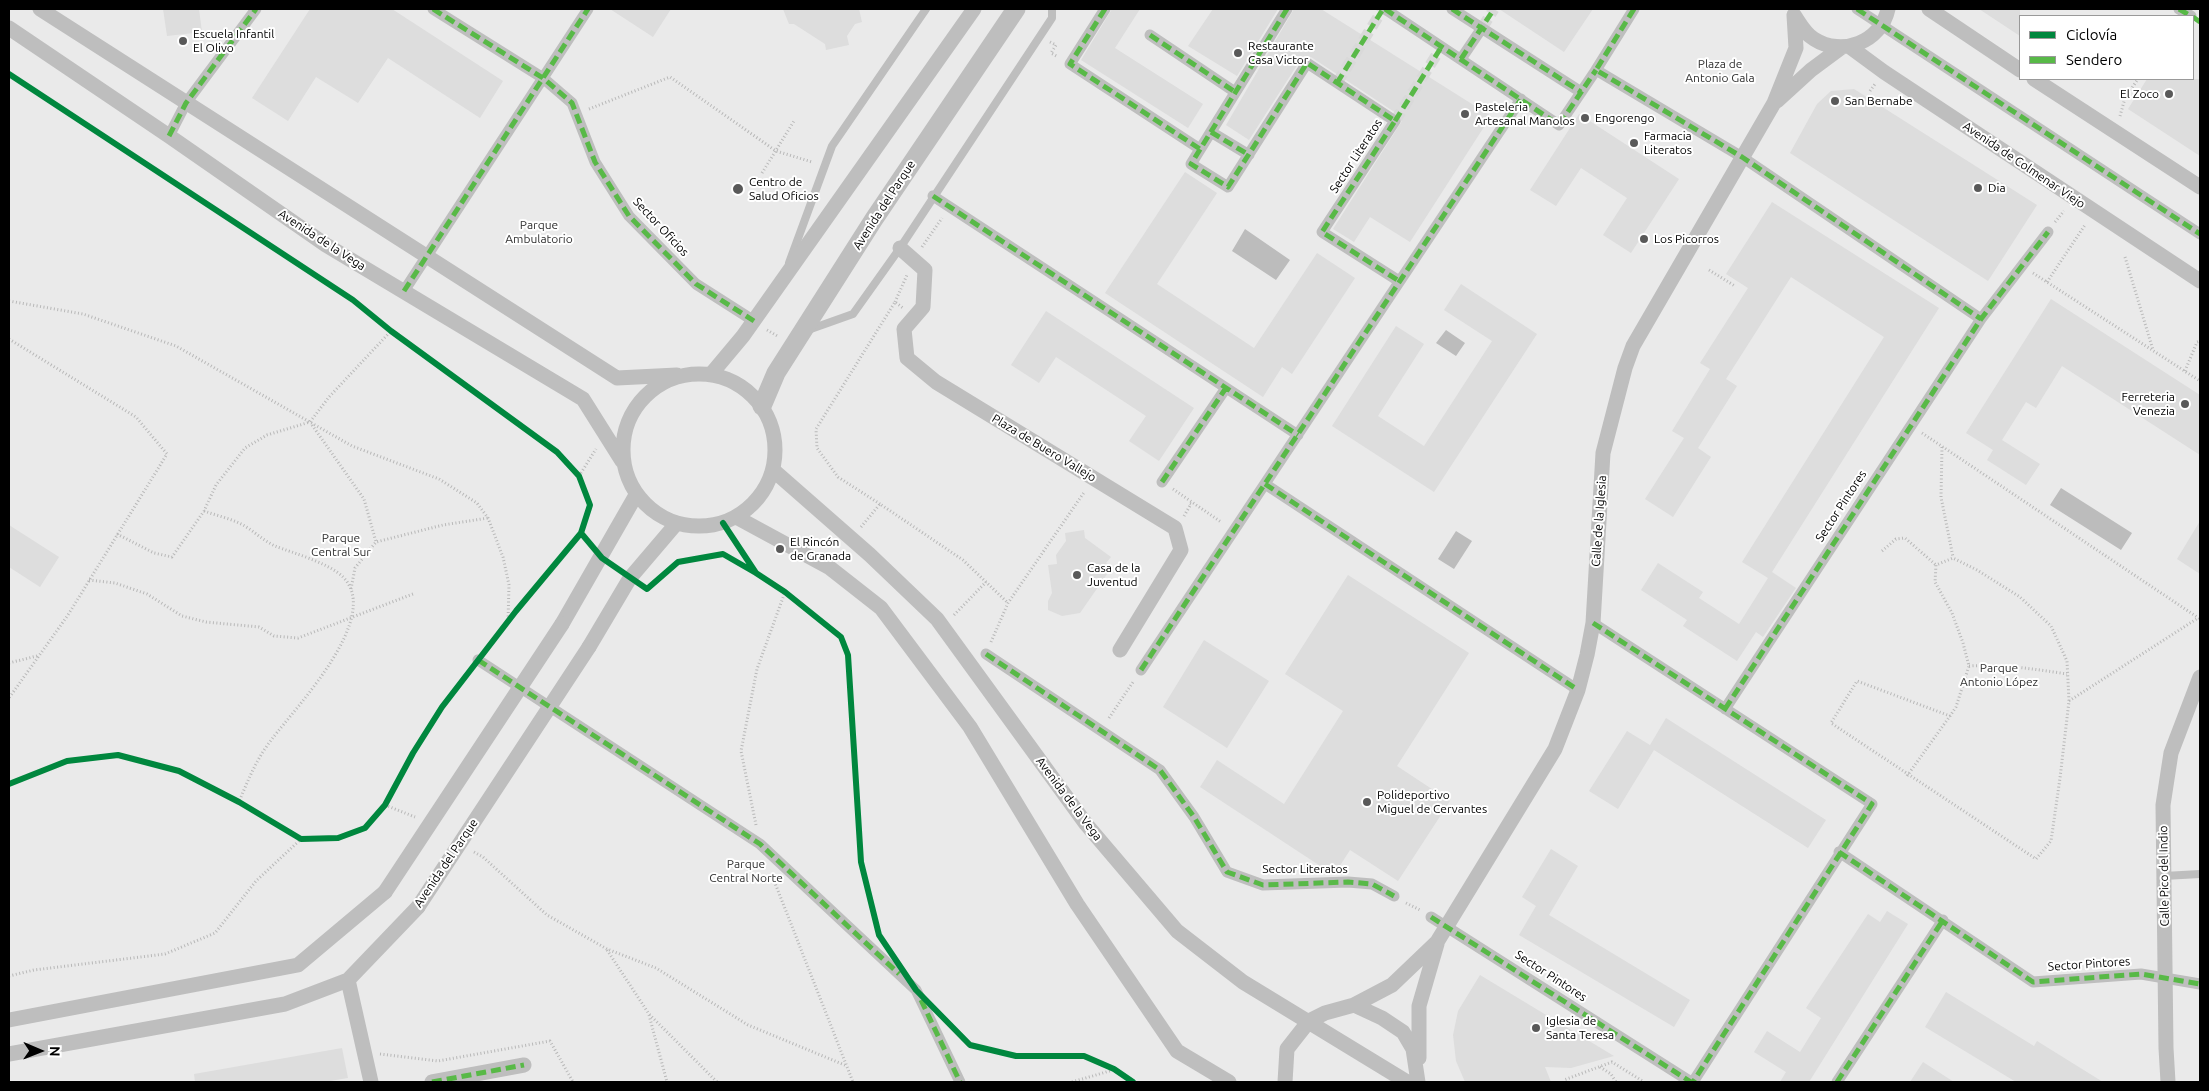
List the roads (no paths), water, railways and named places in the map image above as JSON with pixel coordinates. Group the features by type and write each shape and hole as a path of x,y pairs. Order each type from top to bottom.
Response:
{"street":[{"path":"40,9 617,378 712,373 740,384 762,406 772,426 775,448 773,470 759,497 730,520 700,527 676,524 654,513 636,495 627,479 622,461 626,424 645,393 677,375"},
{"path":"169,136 186,104 256,9"},
{"name":"Sector Oficios","path":"433,9 543,78 572,103 595,162 629,216 696,284 754,321"},
{"path":"404,291 588,9"},
{"path":"712,373 754,321 974,9"},
{"name":"Avenida del Parque","path":"762,406 776,373 874,219 1016,9"},
{"path":"1105,9 1070,64 1200,149"},
{"name":"Sector Literatos","path":"1287,9 1191,164 1228,187 1307,63 1395,122 1322,232 1399,281"},
{"path":"1385,9 1559,124 1634,9"},
{"path":"1452,9 1581,92"},
{"path":"1857,9 2200,234"},
{"path":"1882,25 1888,9"},
{"path":"1929,9 2019,69"},
{"path":"1791,11 1802,28 1813,39 1827,46 1846,47"},
{"name":"Calle de la Iglesia","path":"1309,1021 1324,1014 1354,1005 1392,985 1437,942 1555,749 1578,690 1592,624 1603,453 1625,368 1633,346 1774,103 1796,48 1791,11"},
{"name":"Calle de la Iglesia","path":"1774,103 1811,70 1846,47 1862,42 1873,35 1882,25"},
{"name":"Avenida de la Vega","path":"9,28 326,245 584,399 622,461"},
{"path":"1461,59 1482,28"},
{"path":"1150,35 1235,92"},
{"name":"Avenida de Colmenar Viejo","path":"1846,47 2200,281"},
{"path":"1596,70 1742,157 1981,319"},
{"path":"2036,80 2200,187"},
{"path":"1141,670 1521,99"},
{"path":"1211,132 1249,155"},
{"path":"934,196 1298,435"},
{"name":"Sector Pintores","path":"1725,709 1981,319 2048,232"},
{"name":"Plaza de Buero Vallejo","path":"900,248 925,270 923,307 904,329 907,358 936,382 1175,528 1181,550 1120,650"},
{"path":"1162,482 1226,388"},
{"name":"Avenida de la Vega","path":"773,470 851,538 937,618 1086,824 1177,931 1243,982 1407,1082"},
{"path":"1265,484 1578,690"},
{"path":"9,1020 298,965 385,892 562,624 636,495"},
{"path":"730,520 830,568 881,608 970,727 1077,904 1176,1052 1230,1082"},
{"name":"Avenida del Parque","path":"9,1054 285,1004 348,980 418,907 589,646 630,578 676,524"},
{"name":"Sector Pintores","path":"1448,926 1692,1082 1839,852 1872,804 1592,624"},
{"name":"Sector Literatos","path":"986,654 1160,770 1194,816 1227,872 1263,885 1348,882 1372,884 1394,896"},
{"path":"478,660 760,844 916,990 960,1082"},
{"name":"Calle Pico del Indio","path":"2168,1082 2163,805 2171,753 2195,704 2200,676"},
{"name":"Sector Pintores","path":"1839,852 2034,982 2141,974 2200,984"},
{"path":"1432,917 1448,926"},
{"path":"1837,1082 1943,920"},
{"name":"Calle de la Iglesia","path":"1418,1082 1419,1006 1437,942"},
{"path":"348,980 371,1082"},
{"path":"1354,1005 1382,1018 1403,1032 1413,1049 1418,1082"},
{"path":"1285,1082 1287,1049 1309,1021"},
{"path":"432,1082 524,1065"}],"lane":[{"path":"782,281 832,146 926,9"},
{"path":"798,339 853,314 900,248 1052,18 1052,9"},
{"path":"2164,876 2200,874"}],"tunnel":[{"path":"1337,83 1383,9"},
{"path":"1482,28 1494,9"},
{"path":"1395,121 1442,46"}],"place":[{"name":"Escuela Infantil El Olivo","path":"183,41"},
{"name":"Restaurante Casa Victor","path":"1238,53"},
{"name":"El Zoco","path":"2169,94"},
{"name":"San Bernabe","path":"1835,101"},
{"name":"Pasteleria Artesanal Manolos","path":"1465,114"},
{"name":"Engorengo","path":"1585,118"},
{"name":"Farmacia Literatos","path":"1634,143"},
{"name":"Dia","path":"1978,188"},
{"name":"Centro de Salud Oficios","path":"738,189"},
{"name":"Los Picorros","path":"1644,239"},
{"name":"Ferreteria Venezia","path":"2185,404"},
{"name":"El Rincón de Granada","path":"780,549"},
{"name":"Casa de la Juventud","path":"1077,575"},
{"name":"Polideportivo Miguel de Cervantes","path":"1367,802"},
{"name":"Iglesia de Santa Teresa","path":"1536,1028"}],"park label":[{"name":"Plaza de Antonio Gala","path":"1720,71"},
{"name":"Parque Ambulatorio","path":"539,232"},
{"name":"Parque Central Sur","path":"341,545"},
{"name":"Parque Antonio López","path":"1999,675"},
{"name":"Parque Central Norte","path":"746,871"}]}
